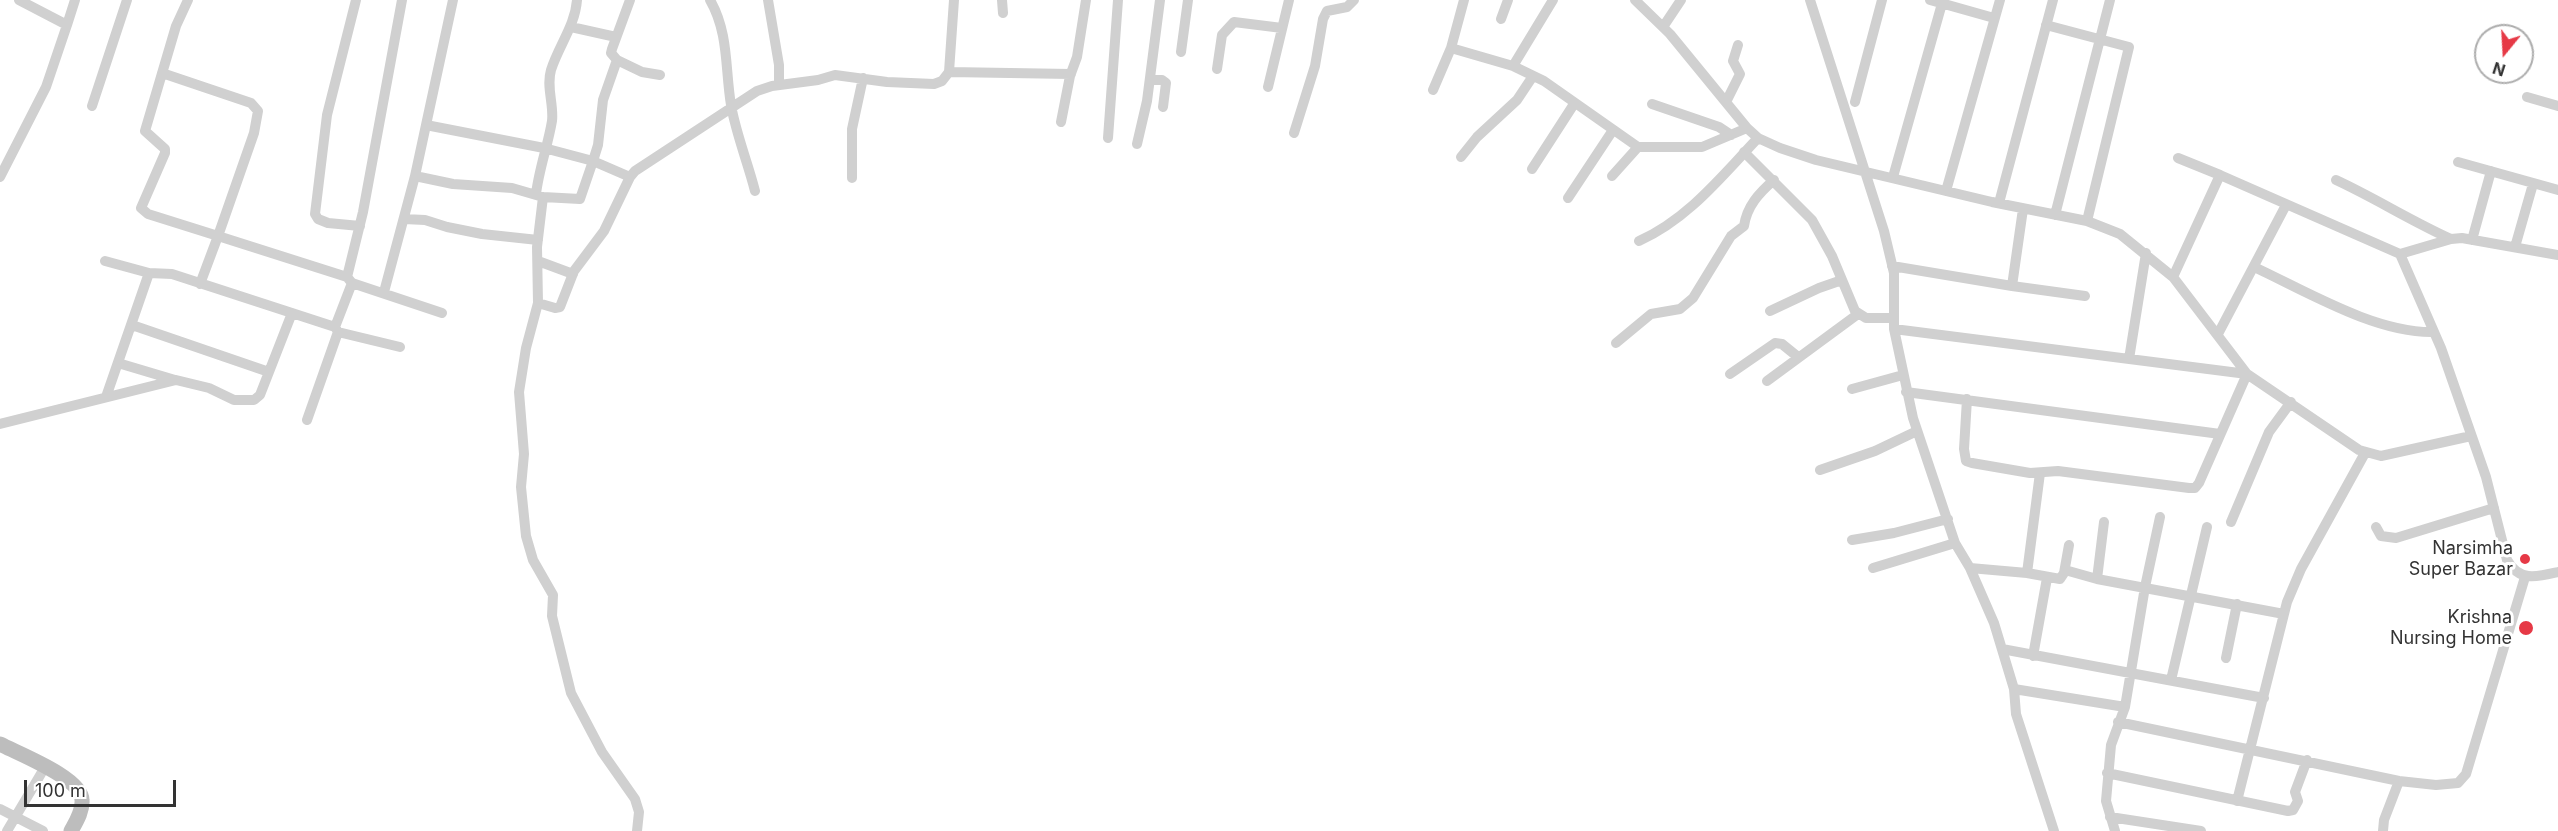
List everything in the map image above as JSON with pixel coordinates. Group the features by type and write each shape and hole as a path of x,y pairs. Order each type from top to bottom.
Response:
{"main road":[{"path":"0,744 73,783 80,791 82,806 71,831"}],"street":[{"path":"19,0 67,25"},
{"path":"0,177 46,87 75,0"},
{"path":"92,106 127,0"},
{"path":"188,0 178,20 145,131 165,148 165,153 141,208 143,212 350,280 442,313"},
{"path":"356,0 327,115 315,214 318,219 328,223 360,226"},
{"path":"307,420 337,330 350,280 402,0"},
{"path":"384,292 415,176 453,0"},
{"path":"577,0 576,14 551,69 552,121 544,148 539,195 538,303 526,348 519,392 524,454 521,487 526,536 533,560 553,595 552,616 571,693 602,752 635,799 639,812 637,831"},
{"path":"630,0 611,53 616,60 642,72 660,75"},
{"path":"710,0 720,21 726,49 731,106 755,191"},
{"path":"768,0 779,64 779,85"},
{"path":"538,303 555,308 560,307 579,262 604,231 630,177 644,164 757,91 835,75 887,82 934,84 942,81 949,72 954,0"},
{"path":"1002,0 1003,12"},
{"path":"1061,122 1071,74 1079,51 1086,0"},
{"path":"1108,138 1118,0"},
{"path":"1137,144 1150,80 1160,0"},
{"path":"1181,52 1188,0"},
{"path":"1268,87 1288,0"},
{"path":"1294,133 1315,66 1323,19 1327,11 1347,7 1354,0"},
{"path":"1433,90 1451,48 1464,0"},
{"path":"1501,19 1508,0"},
{"path":"1513,66 1553,0"},
{"path":"1635,0 1663,27 1747,128 1758,138 1816,160 2087,221 2120,234 2173,277 2247,374 2365,453 2381,456 2471,436"},
{"path":"1663,27 1681,0"},
{"path":"1810,0 1884,231 1892,266 1894,323 1906,392 1917,431 1955,543 1970,568 1994,623 2004,663 2014,689 2016,714 2054,831"},
{"path":"1855,102 1882,0"},
{"path":"1930,0 1994,18"},
{"path":"1946,191 2000,0"},
{"path":"2000,203 2053,0"},
{"path":"2055,215 2110,0"},
{"path":"1893,177 1942,2"},
{"path":"1217,69 1222,35 1234,22 1282,28"},
{"path":"2046,25 2100,40 2126,44 2130,48 2087,221"},
{"path":"571,27 616,37"},
{"path":"1726,102 1740,74 1733,61 1738,45"},
{"path":"1451,48 1513,66 1533,76 1638,147 1702,147 1747,128"},
{"path":"415,176 453,184 492,185 539,195 580,199 598,145 603,100 616,60"},
{"path":"162,72 251,103 258,111 254,133 201,284"},
{"path":"949,72 1071,74"},
{"path":"1461,157 1477,137 1517,100 1533,76"},
{"path":"852,178 852,129 863,78"},
{"path":"1150,80 1162,80 1166,83 1163,107"},
{"path":"2527,97 2558,106"},
{"path":"1532,169 1574,104"},
{"path":"1652,104 1719,127 1731,135"},
{"path":"426,125 544,148 593,161 630,177"},
{"path":"1568,198 1613,130"},
{"path":"1639,241 1659,232 1682,215 1725,175 1758,138"},
{"path":"1612,176 1638,147"},
{"path":"1744,152 1812,220 1822,236 1858,314 1866,318 2129,359 2247,374"},
{"path":"2178,158 2400,254 2451,239 2472,240 2558,255"},
{"path":"2458,162 2558,190"},
{"path":"2472,240 2491,171"},
{"path":"2173,277 2220,175"},
{"path":"1616,343 1651,314 1680,309 1693,297 1731,236 1744,226 1745,214 1750,209 1753,199 1774,180"},
{"path":"2336,180 2386,204 2410,220 2451,239"},
{"path":"2515,247 2534,184"},
{"path":"2218,334 2286,205"},
{"path":"2012,286 2023,208"},
{"path":"404,219 425,220 482,234 538,240"},
{"path":"2129,359 2146,253"},
{"path":"2400,254 2433,332 2471,436 2494,508 2507,560 2512,569 2525,577 2535,578 2558,572"},
{"path":"105,261 149,273 172,274 337,330 400,348"},
{"path":"537,261 573,274"},
{"path":"1892,266 2085,296"},
{"path":"2254,267 2370,320 2397,329 2433,332"},
{"path":"106,397 149,273"},
{"path":"1770,311 1842,280"},
{"path":"118,363 209,388 234,400 254,400 260,395 292,313"},
{"path":"1767,381 1858,314"},
{"path":"132,325 269,372"},
{"path":"1730,374 1775,343 1782,344 1798,357"},
{"path":"1967,399 1964,449 1966,461 1980,466 2040,474 2058,471 2195,488 2247,374"},
{"path":"1852,389 1903,375"},
{"path":"0,424 176,380"},
{"path":"1906,392 2220,434"},
{"path":"2231,522 2269,432 2291,402"},
{"path":"1820,470 1875,450 1917,431"},
{"path":"2237,801 2284,614 2301,569 2365,453"},
{"path":"2027,573 2040,474"},
{"path":"2376,528 2381,536 2396,538 2494,508"},
{"path":"2115,831 2106,801 2111,745 2125,707 2145,587 2160,518"},
{"path":"1852,540 1894,533 1948,519"},
{"path":"2097,579 2104,522"},
{"path":"2171,680 2206,527"},
{"path":"1873,568 1955,543"},
{"path":"1970,568 2027,573 2060,579 2065,570 2069,545"},
{"path":"2065,570 2097,579 2284,614"},
{"path":"2118,722 2399,781 2422,784 2458,783 2464,777 2525,577"},
{"path":"2033,656 2047,578"},
{"path":"2226,658 2237,604"},
{"path":"2002,649 2264,698"},
{"path":"2014,689 2125,707"},
{"path":"2107,773 2237,801 2293,810 2298,801 2295,792 2307,760"},
{"path":"7,831 45,767"},
{"path":"2383,831 2384,820 2399,781"},
{"path":"0,809 43,831"},
{"path":"2110,817 2201,831"}],"place":[{"name":"Narsimha Super Bazar","path":"2525,559"},
{"name":"Krishna Nursing Home","path":"2526,628"}]}
